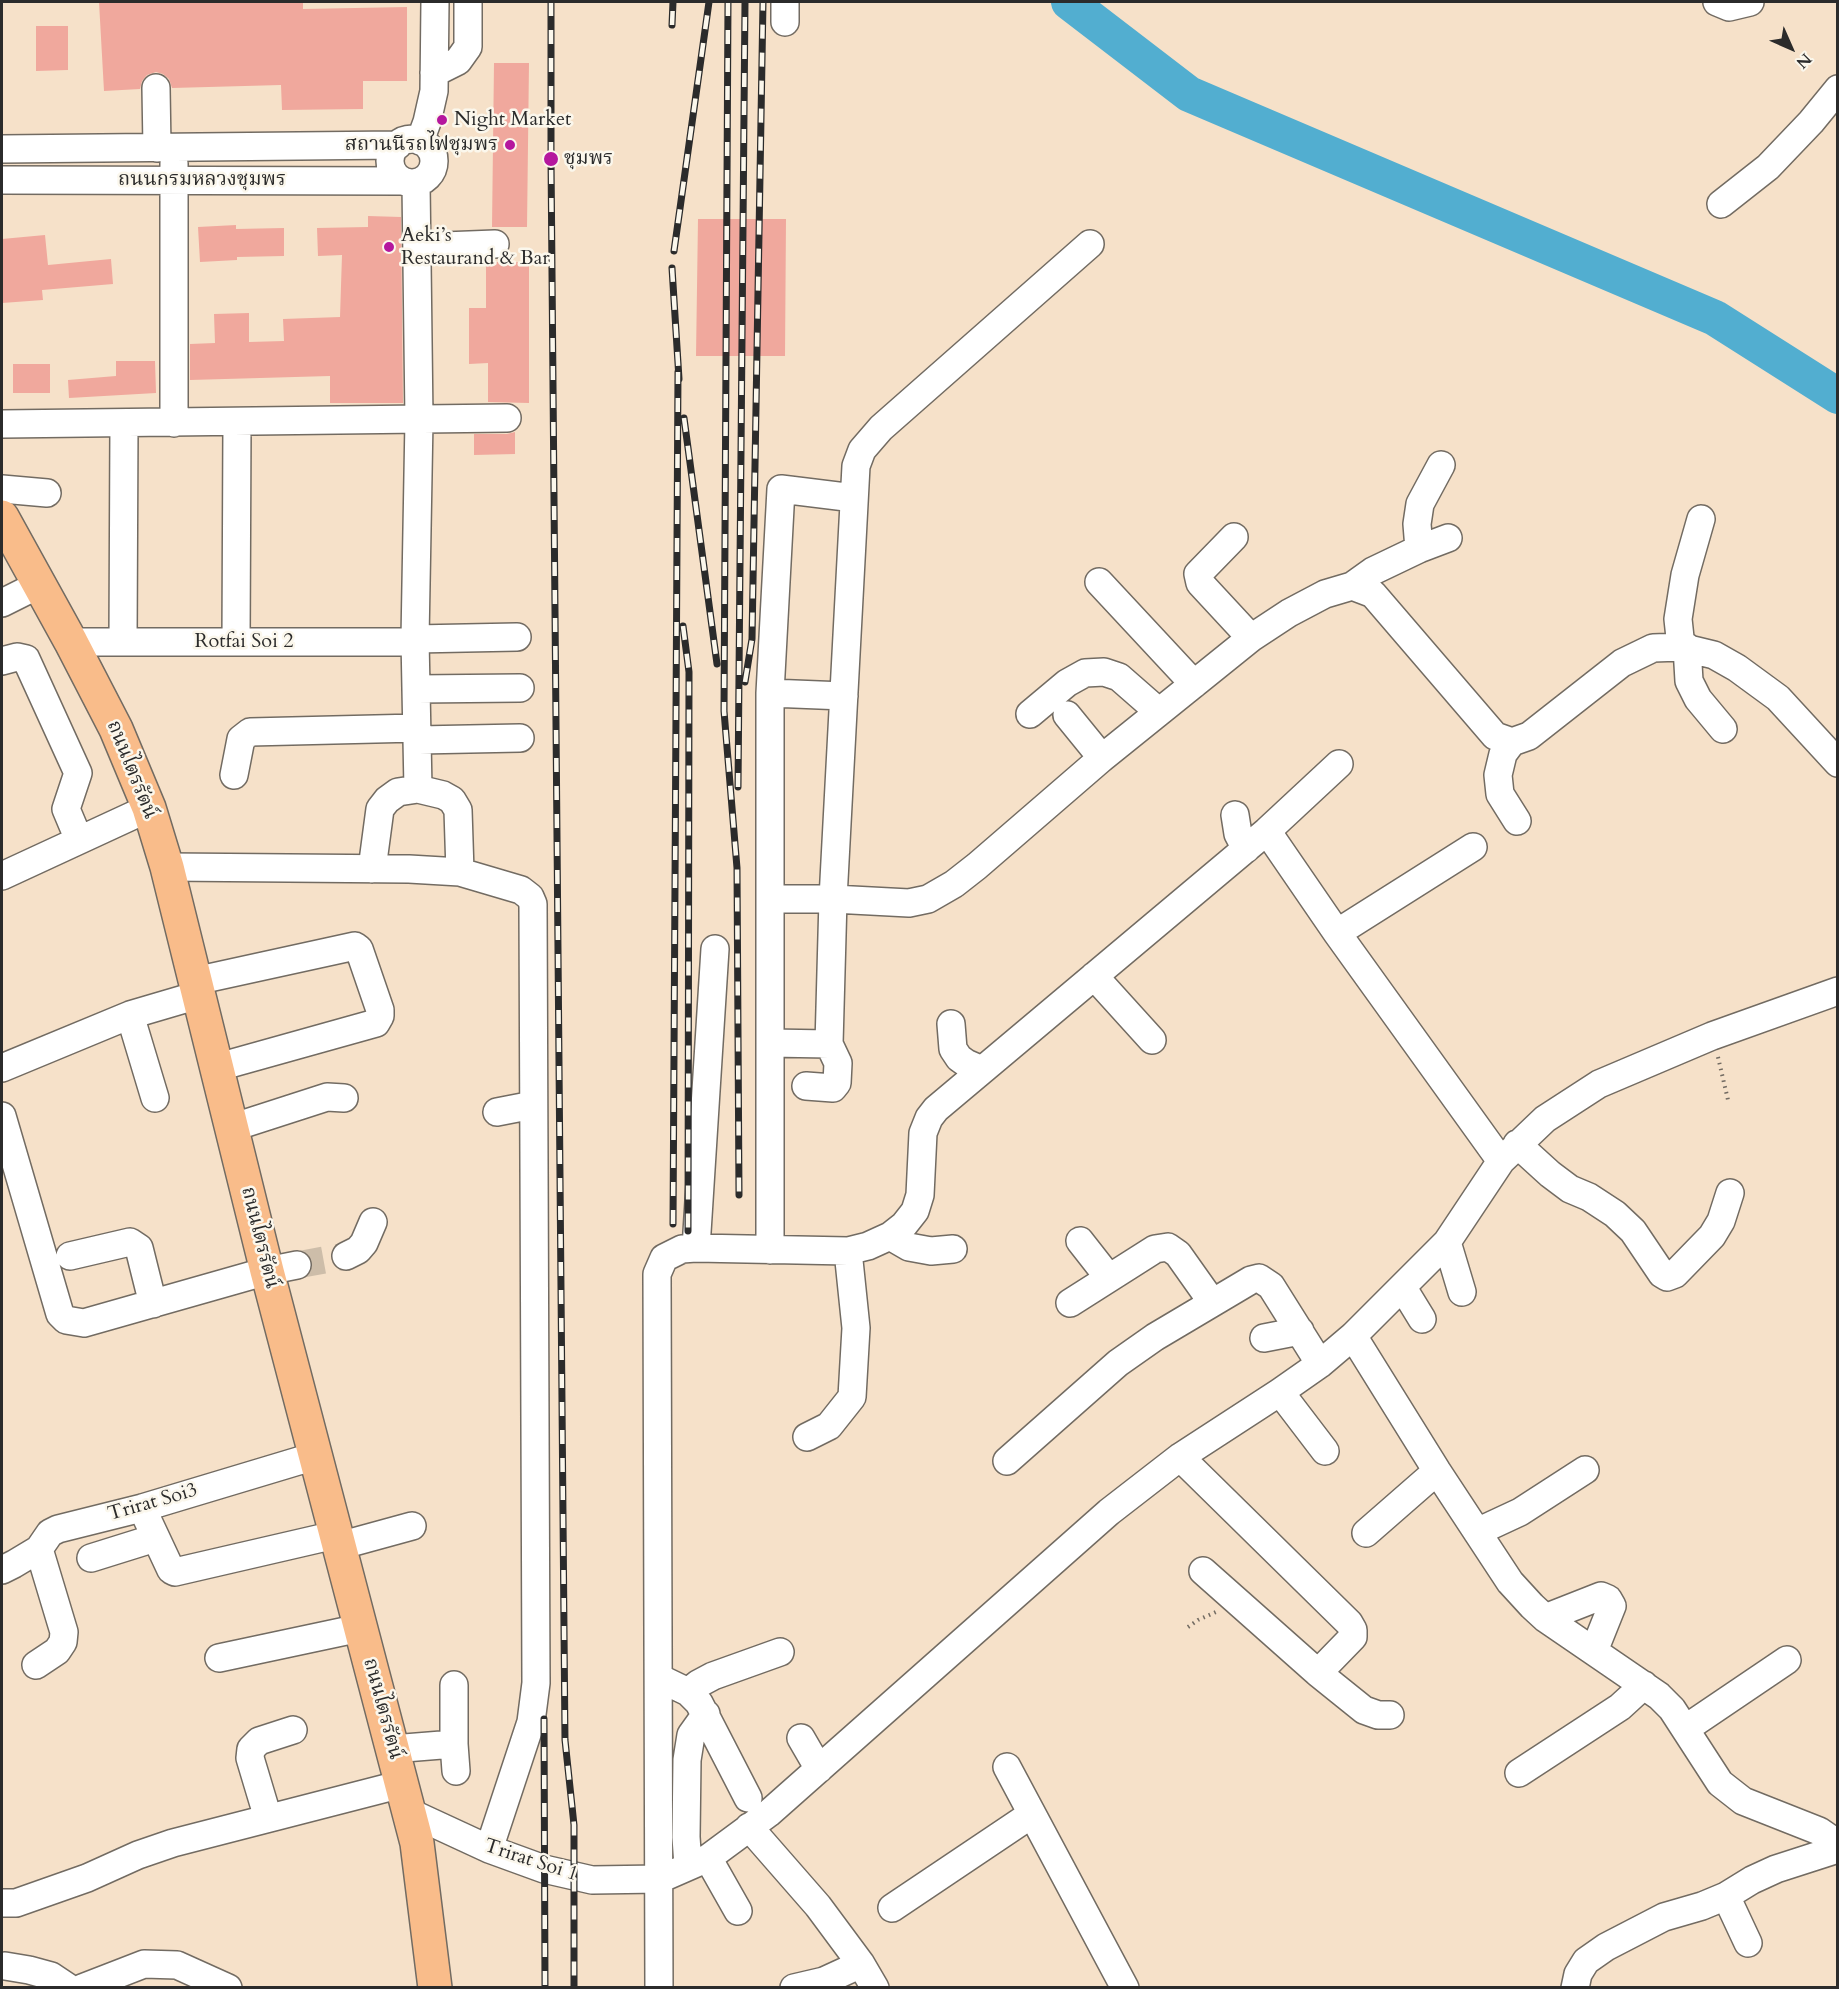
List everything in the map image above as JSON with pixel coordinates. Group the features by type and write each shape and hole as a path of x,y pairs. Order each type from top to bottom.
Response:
{"main road":[{"name":"ถนนไตรรัตน์","path":"2,518 40,584 116,729 149,808 167,867 231,1128 282,1268 315,1456 409,1813 435,1988"}],"street":[{"path":"418,789 416,640 419,420 418,247 409,182 392,171 390,157 409,143 427,122 434,91 435,2"},
{"path":"434,73 458,61 468,47 468,2"},
{"path":"1717,2 1729,7 1750,2"},
{"path":"156,88 174,180 174,423"},
{"path":"1721,204 1768,167 1811,122 1838,89"},
{"path":"409,143 429,148 433,161 429,175 409,182"},
{"name":"ถนนกรมหลวงชุมพร","path":"7,149 409,143"},
{"path":"6,180 7,149"},
{"name":"ถนนกรมหลวงชุมพร","path":"6,180 409,182"},
{"path":"418,247 495,244"},
{"path":"806,1086 833,1088 837,1083 838,1063 829,1044 833,898 856,466 862,450 880,428 1090,244"},
{"path":"2,424 507,418"},
{"path":"236,642 237,422"},
{"path":"123,642 124,423"},
{"path":"1419,549 1417,524 1420,504 1441,465"},
{"path":"2,489 47,493"},
{"path":"770,1250 770,693 781,489 854,498"},
{"path":"1701,519 1684,575 1678,619 1689,681 1698,699 1723,729"},
{"path":"1234,537 1198,574 1200,583 1251,638"},
{"path":"770,899 833,898 909,903 928,898 954,884 977,866 1102,758 1251,638 1289,613 1325,594 1352,586 1374,571 1448,538"},
{"path":"1099,582 1194,684"},
{"path":"2,603 40,584"},
{"path":"1352,586 1373,594 1495,735 1512,742"},
{"name":"Rotfai Soi 2","path":"71,642 416,640 517,637"},
{"path":"1517,821 1500,794 1498,775 1503,754 1512,742 1529,736 1622,663 1653,648 1684,647 1714,655 1737,668 1778,698 1838,763"},
{"path":"2,661 17,657 26,659 78,773 66,809 80,840"},
{"path":"1030,714 1067,683 1085,673 1104,672 1119,677 1159,712"},
{"path":"417,689 519,688"},
{"path":"770,693 844,696"},
{"path":"1067,715 1102,758"},
{"path":"234,775 240,739 250,732 520,738"},
{"path":"659,1988 657,1275 664,1258 682,1249 696,1248 848,1251 868,1246 890,1236 904,1225 915,1211 921,1195 923,1133 936,1108 1268,831 1340,764"},
{"path":"372,869 380,809 398,792 418,789 443,795 452,800 458,810 460,872"},
{"path":"2,876 149,808"},
{"path":"1235,815 1238,834 1246,849"},
{"path":"1268,831 1337,933 1509,1153 1550,1174 1570,1189 1589,1197 1615,1214 1633,1231 1662,1274 1667,1277 1675,1274 1712,1236 1721,1221 1730,1193"},
{"path":"1337,933 1473,848"},
{"path":"167,867 460,872 522,890 530,897 533,904 536,1683 531,1722 489,1849"},
{"path":"2,1068 197,988 355,946 359,949 380,1010 376,1023 215,1068"},
{"path":"696,1248 715,949"},
{"path":"1094,976 1152,1040"},
{"path":"660,1879 698,1862 749,1827 819,1769 1109,1512 1180,1457 1320,1364 1353,1336 1447,1242 1509,1153 1545,1119 1599,1084 1712,1036 1838,991"},
{"path":"130,1015 155,1098"},
{"path":"951,1024 953,1049 959,1058 982,1070"},
{"path":"770,1043 829,1044"},
{"path":"231,1128 327,1097 344,1098"},
{"path":"497,1112 533,1105"},
{"path":"2,1116 60,1314 66,1320 84,1323 282,1268"},
{"path":"346,1256 358,1250 364,1243 373,1222"},
{"path":"890,1236 909,1247 931,1251 953,1249"},
{"path":"1080,1241 1109,1278"},
{"path":"70,1256 130,1242 139,1248 153,1304"},
{"path":"1447,1242 1462,1292"},
{"path":"1070,1303 1155,1249 1168,1247 1178,1254 1212,1302"},
{"path":"807,1437 829,1425 852,1397 856,1328 848,1251"},
{"path":"1007,1461 1118,1363 1155,1337 1251,1280 1260,1278 1271,1286 1320,1364"},
{"path":"1403,1288 1422,1319"},
{"path":"1264,1338 1300,1331"},
{"path":"1353,1336 1437,1471 1510,1582 1545,1618 1644,1685 1672,1709 1720,1783 1743,1801 1819,1831 1838,1844"},
{"path":"1280,1392 1325,1451"},
{"name":"Trirat Soi3","path":"2,1570 39,1549 50,1533 58,1529 142,1508 315,1456"},
{"path":"1180,1457 1353,1630 1353,1637 1318,1672"},
{"path":"1477,1532 1520,1512 1585,1470"},
{"path":"1366,1533 1437,1471"},
{"path":"142,1508 171,1570 175,1572 412,1526"},
{"path":"91,1558 155,1538"},
{"path":"36,1665 57,1651 63,1642 64,1632 39,1549"},
{"path":"1203,1571 1364,1710 1378,1715 1390,1715"},
{"path":"1545,1618 1601,1596 1608,1599 1612,1606 1594,1651"},
{"path":"219,1658 360,1628"},
{"path":"688,1692 713,1676 780,1652"},
{"path":"1685,1729 1787,1660"},
{"path":"659,1678 688,1692 699,1703 748,1798"},
{"path":"454,1685 456,1771"},
{"path":"1519,1773 1620,1707 1644,1685"},
{"path":"706,1714 691,1735 687,1760 686,1837 698,1862 738,1911"},
{"path":"268,1818 250,1758 251,1749 259,1741 293,1730"},
{"path":"801,1738 819,1769"},
{"path":"392,1749 454,1744"},
{"path":"1007,1767 1125,1988"},
{"path":"2,1904 16,1904 173,1843 268,1818 409,1813"},
{"name":"Trirat Soi 1","path":"409,1813 489,1849 544,1869 592,1880 660,1879"},
{"path":"892,1908 1032,1814"},
{"path":"749,1827 818,1906 861,1964 875,1988"},
{"path":"1575,1988 1578,1974 1586,1961 1606,1947 1664,1917 1726,1896 1776,1869 1838,1849"},
{"path":"1726,1896 1748,1943"},
{"path":"82,1988 144,1964 177,1965 228,1988"},
{"path":"794,1988 824,1982 861,1964"},
{"path":"5,1965 51,1977 69,1988"}],"path":[{"path":"1712,1036 1728,1100"}],"building":[{"path":"99,2 303,2 303,9 407,7 407,81 363,81 363,109 282,110 281,85 172,88 169,79 156,72 147,75 140,89 104,91"},
{"path":"36,26 68,26 68,70 36,71"},
{"name":"สถานนีรถไฟชุมพร","path":"494,63 529,63 527,227 492,227"},
{"path":"368,216 401,217 403,403 330,403 330,376 190,380 190,344 215,343 214,314 249,313 249,342 284,341 283,319 340,317 342,255 318,256 317,228 368,227"},
{"path":"698,219 786,219 785,356 696,356"},
{"path":"236,225 236,229 284,228 284,256 237,257 237,260 200,262 198,227"},
{"path":"45,235 48,265 111,259 113,284 42,290 43,300 2,303 2,239"},
{"path":"486,262 529,262 529,403 488,402 488,363 469,364 469,308 486,308"},
{"path":"116,361 155,361 156,393 69,398 68,380 116,376"},
{"path":"13,364 50,364 50,393 13,393"},
{"path":"515,432 515,454 474,455 474,434"}],"waterway":[{"path":"1069,2 1189,94 1715,318 1838,396"}],"tunnel":[{"path":"297,1265 346,1256"}],"railway":[{"path":"551,2 565,1740 574,1825 574,1988"},
{"path":"672,25 673,2"},
{"path":"674,251 709,2"},
{"path":"728,2 724,711 737,868 739,1195"},
{"path":"738,787 745,2"},
{"path":"745,682 752,639 763,2"},
{"path":"672,268 679,379"},
{"path":"673,1224 678,372"},
{"path":"684,418 717,664"},
{"path":"683,626 689,672 688,1231"},
{"path":"544,1719 545,1988"}],"place":[{"name":"Night Market","path":"442,120"},
{"name":"สถานนีรถไฟชุมพร","path":"510,145"},
{"name":"ชุมพร","path":"551,159"},
{"name":"Aeki’s Restaurand & Bar","path":"389,247"}]}
